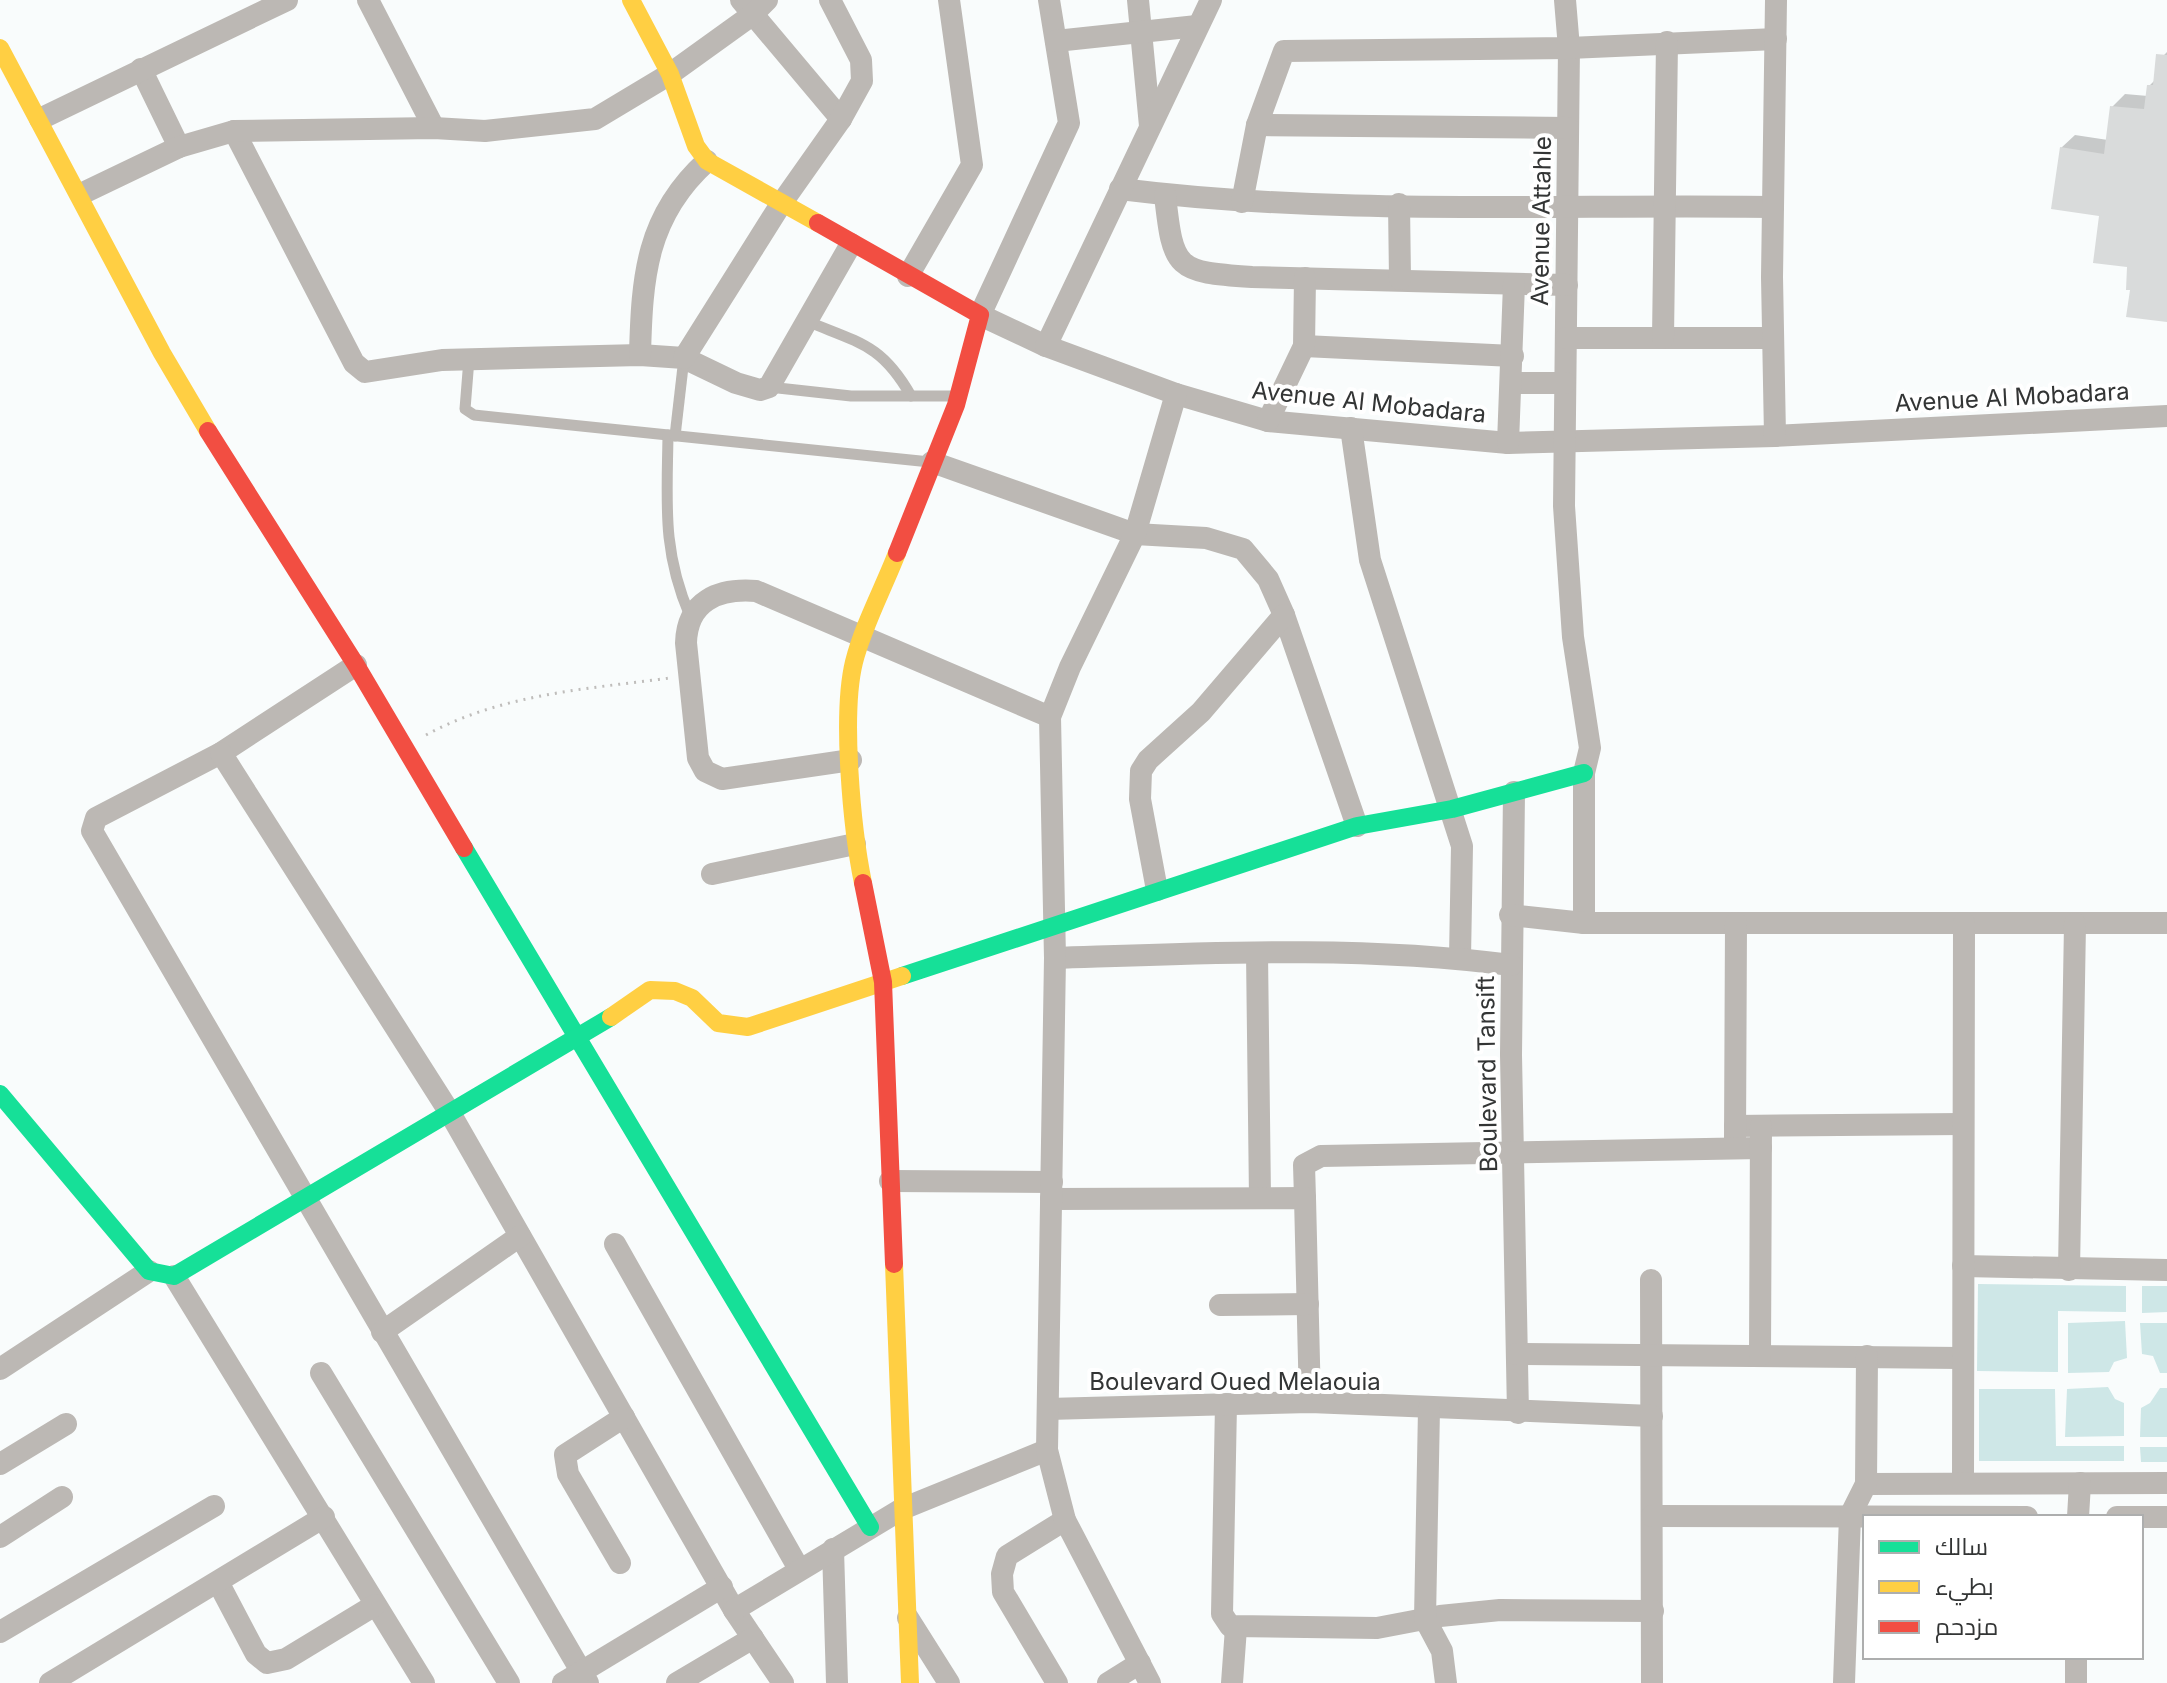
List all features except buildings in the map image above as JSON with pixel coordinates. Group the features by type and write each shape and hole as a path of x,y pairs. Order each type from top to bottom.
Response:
{"street":[{"path":"40,119 287,0"},
{"path":"368,0 434,128"},
{"path":"631,0 670,74 696,146 707,161 681,184 664,211 653,239 641,308 640,355"},
{"path":"684,358 781,204 841,119 862,81 861,60 830,0"},
{"path":"908,276 972,165 949,0"},
{"path":"910,1683 883,982 855,844 851,681 863,636 958,396 980,315 1069,123 1049,0"},
{"path":"1138,0 1150,127"},
{"path":"1046,346 1211,0"},
{"name":"Avenue Attahle","path":"1565,0 1569,48 1565,548 1573,637 1590,748 1584,773 1584,923"},
{"path":"1775,436 1773,207 1776,0"},
{"path":"81,194 179,147 234,131 434,128 485,131 595,119 670,74 754,5 841,119"},
{"path":"1056,41 1197,26"},
{"path":"1242,202 1257,125 1284,51 1569,48 1776,39"},
{"path":"1663,338 1667,42"},
{"path":"0,48 81,194 162,353 253,506 356,665 576,1040 870,1527"},
{"path":"141,69 179,147"},
{"path":"1257,125 1568,128"},
{"path":"234,131 359,369 373,373 442,360 640,355 684,358 736,383 760,390 769,387 851,244"},
{"name":"Avenue Al Mobadara","path":"707,161 908,276 1046,346 1176,394 1268,421 1508,443 1565,443 1775,436 2167,416"},
{"path":"1120,189 1242,202 1567,209 1665,205 1773,207"},
{"path":"1165,195 1171,245 1179,262 1186,267 1221,275 1567,285"},
{"path":"1399,204 1400,279"},
{"path":"1268,421 1304,346 1305,278"},
{"path":"1508,443 1514,284"},
{"path":"1566,338 1773,338"},
{"path":"1304,346 1513,356"},
{"path":"1512,383 1565,383"},
{"path":"1150,1683 1065,1520 1047,1450 1055,958 1050,717 1070,667 1135,534 1176,394"},
{"path":"1351,428 1370,560 1462,846 1460,958"},
{"path":"932,462 1135,534 1206,538 1243,549 1268,579 1284,615 1357,826"},
{"path":"851,760 722,779 712,777 698,758 686,643 690,616 713,596 727,591 756,591 1050,717"},
{"path":"1157,890 1140,799 1141,771 1148,760 1201,712 1284,615"},
{"path":"356,665 221,753 96,818 92,831 382,1332 577,1679 722,1587"},
{"path":"221,753 450,1113 734,1610 783,1683"},
{"path":"0,1094 149,1271 174,1276 576,1040 650,990 675,991 692,998 718,1023 738,1028 1357,826 1452,809 1584,773"},
{"name":"Boulevard Tansift","path":"1514,792 1510,915 1518,1413"},
{"path":"712,874 855,844"},
{"path":"1510,915 1584,923 2167,923"},
{"path":"1735,1138 1736,923"},
{"path":"1963,1483 1964,923"},
{"path":"2069,1270 2075,924"},
{"path":"1055,958 1257,953 1460,958 1511,965"},
{"path":"1257,953 1260,1198"},
{"path":"1310,1402 1303,1169 1311,1158 1514,1154 1963,1124"},
{"path":"1760,1355 1761,1137"},
{"path":"890,1181 1305,1198"},
{"path":"382,1332 520,1236"},
{"path":"615,1244 799,1569"},
{"path":"1963,1266 2167,1270"},
{"path":"0,1369 149,1271"},
{"path":"174,1276 424,1683"},
{"path":"1651,1280 1652,1683"},
{"path":"1220,1305 1308,1304"},
{"path":"1517,1354 1961,1358"},
{"path":"1844,1683 1850,1516 1866,1484 1867,1356"},
{"path":"321,1373 509,1683"},
{"name":"Boulevard Oued Melaouia","path":"1048,1409 1310,1402 1518,1413 1652,1416"},
{"path":"1226,1404 1222,1614 1225,1623 1236,1628 1377,1628 1500,1610 1653,1611"},
{"path":"1429,1409 1425,1619 1442,1651 1446,1683"},
{"path":"620,1563 568,1474 565,1455 624,1417"},
{"path":"0,1464 66,1424"},
{"path":"734,1610 902,1509 1047,1450"},
{"path":"2078,1515 2080,1483"},
{"path":"1866,1484 2167,1483"},
{"path":"0,1537 62,1497"},
{"path":"0,1632 214,1506"},
{"path":"1652,1516 1863,1516"},
{"path":"50,1683 324,1517"},
{"path":"2143,1517 2167,1517"},
{"path":"1057,1683 1003,1592 1002,1574 1007,1556 1065,1520"},
{"path":"833,1549 837,1683"},
{"path":"218,1582 256,1654 267,1663 286,1659 375,1605"},
{"path":"908,1618 949,1683"},
{"path":"1232,1683 1236,1628"},
{"path":"677,1683 753,1638"},
{"path":"2076,1659 2076,1683"},
{"path":"1108,1683 1140,1663"}],"lane":[{"path":"809,322 878,351 894,365 911,396"},
{"path":"684,358 672,436 666,530 673,578 690,616"},
{"path":"469,359 465,409 474,415 932,462"},
{"path":"769,387 818,394 958,396"}],"path":[{"path":"405,747 461,718 503,703 689,675"}],"shaded area":[{"path":"1978,1284 2126,1286 2126,1312 2058,1311 2058,1372 1977,1371"},
{"path":"2142,1286 2167,1286 2167,1312 2142,1313"},
{"path":"2125,1321 2127,1358 2114,1362 2109,1372 2068,1373 2068,1323"},
{"path":"2140,1323 2167,1323 2167,1373 2160,1373 2153,1356 2142,1354"},
{"path":"2108,1387 2115,1399 2124,1403 2124,1436 2065,1437 2067,1389"},
{"path":"2160,1388 2167,1388 2167,1437 2140,1437 2141,1408 2150,1403"},
{"path":"1979,1389 2055,1389 2056,1446 2124,1446 2124,1461 1979,1461"},
{"path":"2140,1447 2167,1447 2167,1462 2141,1462"}],"traffic: fast":[{"path":"902,976 1357,826 1452,809 1584,773"},
{"path":"464,848 870,1527"},
{"path":"0,1094 149,1271 174,1276 611,1017"}],"traffic: slow":[{"path":"631,0 670,74 696,146 707,161 818,223"},
{"path":"0,48 162,353 208,431"},
{"path":"863,883 850,772 850,684 863,635 897,553"},
{"path":"611,1017 650,990 675,991 692,998 718,1023 748,1027 902,976"},
{"path":"894,1264 910,1683"}],"traffic: jam":[{"path":"818,223 980,315 956,405 897,553"},
{"path":"208,431 356,665 464,848"},
{"path":"863,883 883,982 894,1264"}]}
